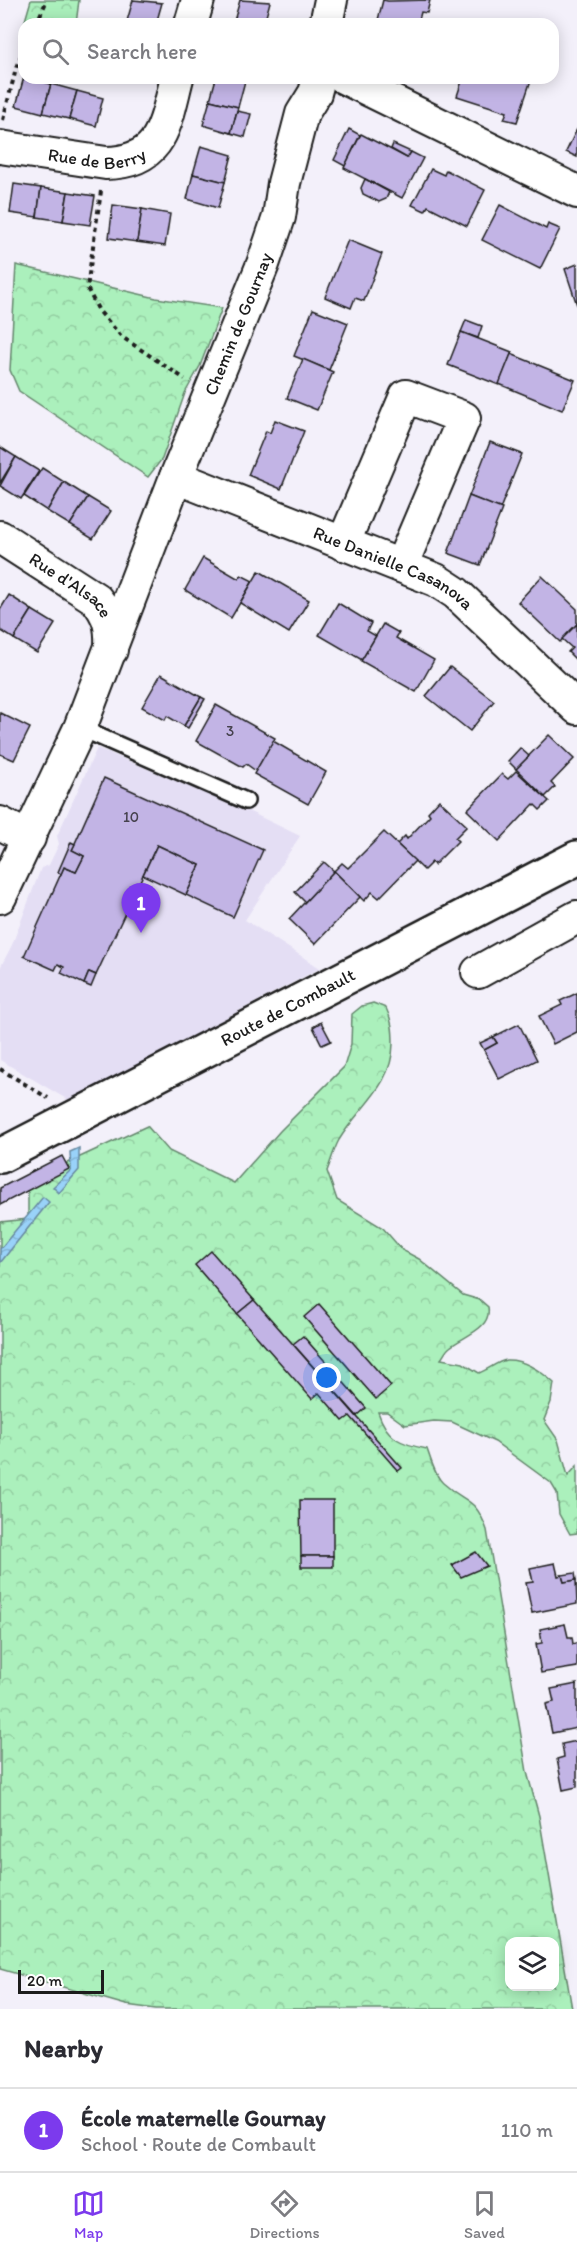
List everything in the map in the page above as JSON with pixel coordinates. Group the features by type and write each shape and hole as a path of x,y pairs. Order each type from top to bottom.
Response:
{"main road":[{"name":"Route de Combault","path":"0,1156 577,858"}],"street":[{"path":"193,18 198,0"},
{"path":"327,18 331,0"},
{"name":"Rue de Berry","path":"1,134 106,163 120,163 141,156 159,141 175,84"},
{"name":"Chemin de Gournay","path":"0,897 80,728 176,477 263,264 279,217 284,183 302,114 315,93 317,84"},
{"path":"357,84 577,192"},
{"path":"343,543 406,396 464,418 401,566"},
{"name":"Rue Danielle Casanova","path":"176,477 436,580 456,593 577,708"},
{"name":"Rue d'Alsace","path":"0,537 96,599 107,613 112,626 111,650"},
{"path":"78,586 107,584 125,579 142,566"},
{"path":"0,823 29,838"},
{"path":"478,972 577,917"}],"lane":[{"path":"80,728 246,801"}],"path":[{"path":"39,18 47,0"},
{"path":"1,134 18,61"},
{"path":"106,163 87,288 99,311 122,337 167,365 208,397"},
{"path":"0,1069 52,1101 68,1120"}],"shaded area":[{"path":"97,748 244,809 300,836 245,920 320,968 70,1101 0,1060 0,968 12,945 41,868 49,865 59,844 57,836"}],"green space":[{"path":"31,0 79,0 77,18 26,18"},
{"path":"16,265 156,298 222,308 200,366 185,393 162,459 148,477 19,391 10,370"},
{"path":"373,1003 386,1008 390,1017 393,1044 391,1059 381,1084 347,1128 334,1151 327,1171 337,1200 383,1228 402,1250 419,1259 463,1295 480,1300 488,1307 486,1321 450,1347 441,1359 463,1363 479,1373 503,1361 513,1360 526,1364 544,1375 554,1383 551,1402 544,1420 558,1440 568,1476 577,1466 577,1533 570,1534 559,1514 557,1493 551,1483 495,1442 452,1422 434,1421 405,1425 387,1412 378,1412 386,1428 396,1439 427,1449 440,1480 474,1506 487,1530 527,1772 539,1816 572,2009 156,2009 126,2005 0,1969 0,1222 28,1219 28,1181 147,1126 169,1151 234,1183 280,1131 344,1067 351,1044 352,1014 362,1006"}],"water":[{"path":"79,1148 79,1170 59,1193 53,1187 71,1170 70,1152"},
{"path":"43,1197 49,1202 0,1263 0,1249"}],"building":[{"path":"133,0 162,3 158,18 128,18"},
{"path":"240,0 270,2 266,18 235,18"},
{"path":"383,0 430,0 427,13 421,12 420,18 378,18"},
{"path":"22,84 51,84 43,113 16,106"},
{"path":"51,84 77,91 69,119 43,113"},
{"path":"214,84 244,84 238,107 210,100"},
{"path":"461,84 530,84 517,122 504,119 507,112 457,96"},
{"path":"77,91 103,98 96,126 69,119"},
{"path":"210,100 238,107 231,133 203,125"},
{"path":"237,111 251,114 245,137 231,133"},
{"path":"349,129 360,135 345,166 334,160"},
{"path":"577,129 577,157 566,152"},
{"path":"361,134 407,158 411,152 423,158 402,198 344,168"},
{"path":"393,144 411,152 407,158 391,149"},
{"path":"201,146 232,155 225,182 193,174"},
{"path":"431,169 444,175 446,170 485,190 467,226 428,206 425,211 412,205"},
{"path":"193,174 225,182 218,208 187,199"},
{"path":"365,179 389,192 386,199 379,202 363,194 361,188"},
{"path":"14,184 41,188 37,217 10,213"},
{"path":"41,188 68,192 63,221 37,217"},
{"path":"68,192 95,196 90,225 63,221"},
{"path":"113,205 142,209 137,242 109,238"},
{"path":"500,205 546,229 548,224 560,229 540,269 482,240"},
{"path":"142,209 170,214 165,246 137,242"},
{"path":"348,240 382,254 364,301 355,298 351,308 325,297"},
{"path":"577,264 577,305 565,269"},
{"path":"313,309 348,323 329,370 294,356"},
{"path":"466,320 482,326 478,338 461,332"},
{"path":"461,332 512,352 499,385 448,365"},
{"path":"511,354 575,380 562,410 499,384"},
{"path":"303,359 333,372 317,410 287,398"},
{"path":"275,420 304,431 281,489 248,475 266,431 270,433"},
{"path":"490,442 522,454 500,509 469,496"},
{"path":"0,447 16,457 0,483"},
{"path":"16,457 39,471 21,499 0,486"},
{"path":"42,468 64,482 47,511 24,496"},
{"path":"64,482 88,497 70,525 47,511"},
{"path":"469,496 502,509 480,565 448,553"},
{"path":"88,497 111,511 93,539 70,525"},
{"path":"203,558 239,579 241,575 253,581 231,618 185,590"},
{"path":"259,571 309,600 289,633 240,603"},
{"path":"542,576 577,609 577,624 560,642 518,602"},
{"path":"9,595 32,610 14,639 0,630 0,610"},
{"path":"338,603 371,623 367,631 376,636 362,660 319,635"},
{"path":"32,610 55,624 37,653 14,639"},
{"path":"383,624 399,633 396,638 434,660 416,692 361,661"},
{"path":"577,624 577,661 568,652 572,648 562,639"},
{"path":"450,667 494,701 470,731 426,696"},
{"path":"161,674 201,697 184,726 167,716 165,720 142,707"},
{"path":"201,697 205,699 188,728 184,726"},
{"path":"216,705 275,738 256,771 246,764 243,767 196,741"},
{"path":"0,713 30,728 14,760 0,754"},
{"path":"549,735 574,759 551,783 555,787 545,797 516,769"},
{"path":"273,741 326,772 308,804 254,774"},
{"path":"520,748 529,756 516,769 508,761"},
{"path":"516,771 549,801 540,810 534,804 499,841 467,810 502,774 508,779"},
{"path":"104,778 263,850 233,917 186,895 200,865 157,845 96,975 89,972 84,984 61,973 64,967 58,964 55,970 24,956 64,867 76,872 84,856 72,850"},
{"path":"439,800 467,826 455,838 458,841 434,865 432,862 424,870 397,844 405,836 407,839 430,815 428,812"},
{"path":"384,832 415,861 379,898 372,892 364,901 334,871 342,863 348,868"},
{"path":"71,842 75,844 72,850 84,856 76,872 64,867 61,874 58,872"},
{"path":"157,845 200,865 186,895 143,875"},
{"path":"324,862 334,871 305,902 295,892"},
{"path":"334,871 360,897 315,944 289,919"},
{"path":"89,972 96,975 91,987 84,984"},
{"path":"577,993 577,1032 553,1044 539,1016 562,1005 560,1001"},
{"path":"321,1022 331,1041 322,1045 313,1027"},
{"path":"519,1024 537,1060 499,1079 484,1050 497,1043 493,1037"},
{"path":"493,1037 497,1043 484,1050 480,1043"},
{"path":"62,1156 69,1169 0,1205 0,1188"},
{"path":"211,1251 254,1300 237,1314 195,1265"},
{"path":"254,1300 402,1468 398,1471 350,1416 343,1421 319,1393 312,1399 237,1314"},
{"path":"319,1304 391,1386 376,1399 304,1317"},
{"path":"303,1336 366,1408 357,1416 293,1344"},
{"path":"300,1500 333,1500 333,1556 301,1556"},
{"path":"476,1552 487,1566 461,1577 452,1565"},
{"path":"301,1556 333,1556 333,1567 301,1567"},
{"path":"555,1563 558,1576 562,1575 564,1582 576,1580 577,1604 532,1613 526,1583 533,1582 530,1568"},
{"path":"575,1573 576,1580 564,1582 562,1575"},
{"path":"565,1624 568,1637 572,1637 573,1644 577,1643 577,1667 541,1673 536,1644 542,1643 540,1629"},
{"path":"577,1684 577,1728 552,1733 546,1704 554,1702 551,1689"},
{"path":"577,1741 577,1787 563,1790 557,1759 564,1757 562,1744"}],"place":[{"name":"École maternelle Gournay","path":"141,933"}]}
